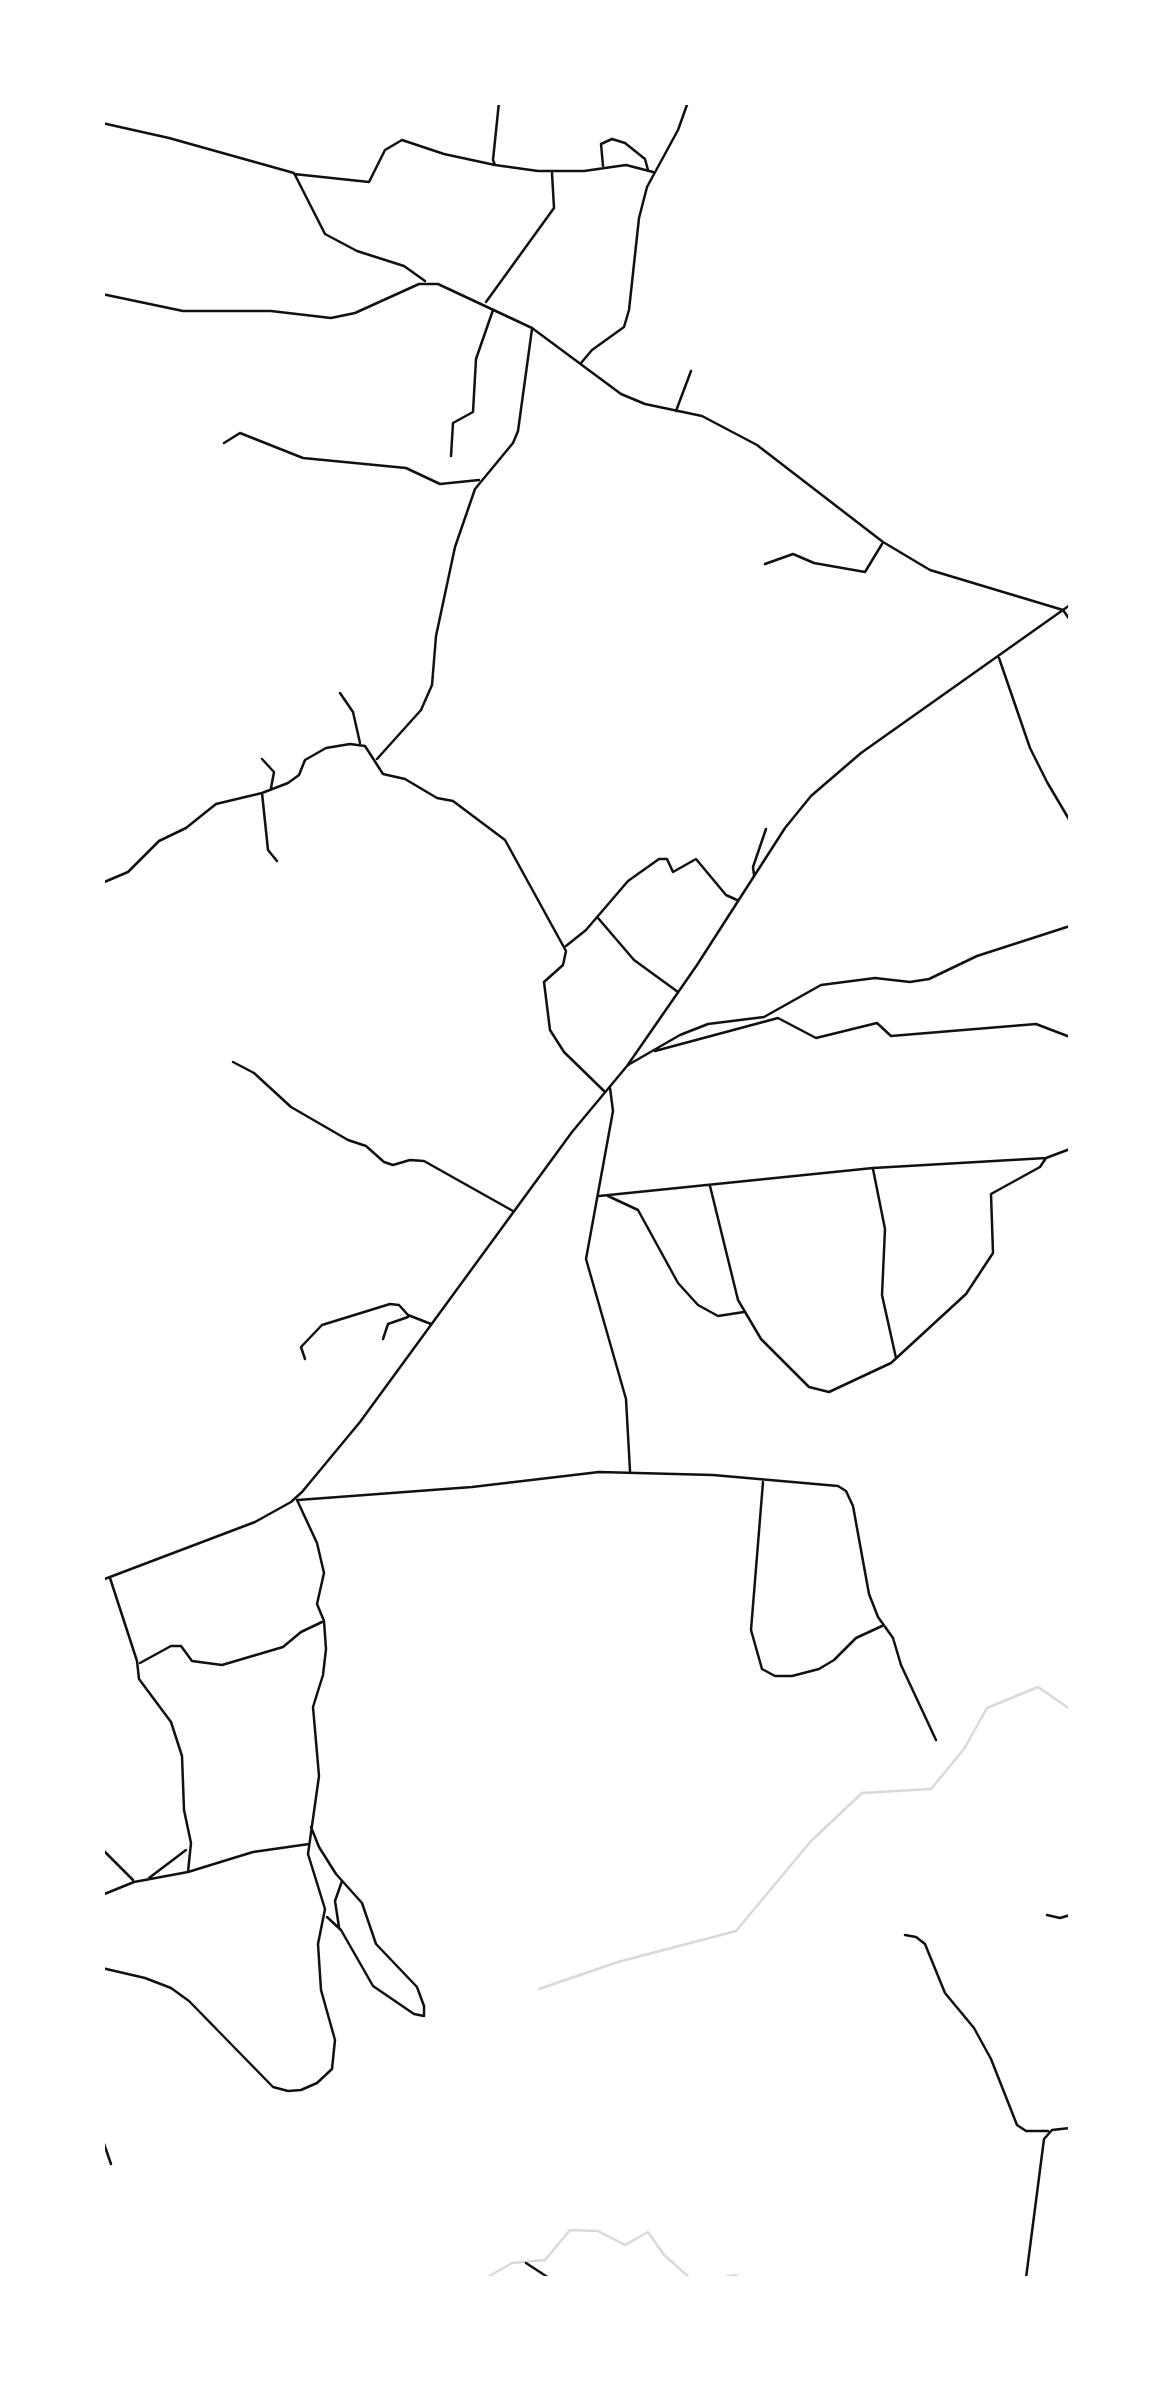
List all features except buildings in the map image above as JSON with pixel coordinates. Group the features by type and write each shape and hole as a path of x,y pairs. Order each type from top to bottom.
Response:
{"street":[{"path":"495,164 492,160 499,102"},
{"path":"581,364 626,321 639,218 650,171 678,130 688,102"},
{"path":"102,122 294,174 369,182 385,150 402,140 444,154 495,164 552,171 626,164 650,171"},
{"path":"603,168 600,146 612,140 625,142 646,159 650,171"},
{"path":"484,304 554,208 552,171"},
{"path":"294,174 325,234 357,251 404,266 425,282 456,290 532,328 621,394 645,404 702,416 757,445 883,542 930,570 1063,610 1070,620"},
{"path":"102,294 184,311 271,311 331,318 355,313 425,282"},
{"path":"451,456 453,422 473,412 476,359 494,308"},
{"path":"376,760 421,710 432,686 436,636 449,572 465,517 482,479 513,443 518,431 532,328"},
{"path":"676,412 692,371"},
{"path":"224,442 240,433 304,458 406,468 440,484 482,479"},
{"path":"766,564 793,554 814,563 865,572 883,542"},
{"path":"102,1580 232,1532 294,1500 327,1466 626,1066 793,818 830,776 1070,605"},
{"path":"998,657 1030,748 1070,821"},
{"path":"340,694 353,712 360,744"},
{"path":"102,883 128,872 159,842 186,828 212,806 262,793 297,777 306,760 320,751 360,744 369,748 382,774 405,778 437,798 451,800 501,835 521,865 544,916 565,946 565,961 544,982 548,1024 564,1052 605,1092"},
{"path":"262,759 274,772 271,789"},
{"path":"262,793 268,850 277,861"},
{"path":"754,876 753,867 766,829"},
{"path":"565,946 578,938 628,881 659,859 667,859 673,872 696,859 726,895 737,900"},
{"path":"597,916 634,960 678,992"},
{"path":"626,1066 708,1024 764,1017 821,984 875,978 910,982 928,979 976,956 1070,926"},
{"path":"648,1053 778,1018 816,1038 878,1023 891,1036 1036,1024 1070,1037"},
{"path":"232,1062 254,1073 291,1108 366,1146 384,1162 393,1165 424,1161 514,1212"},
{"path":"609,1087 613,1111 587,1270 626,1399 630,1472"},
{"path":"599,1196 873,1168 1046,1158 1070,1149"},
{"path":"710,1186 738,1300 764,1344 819,1392 836,1390 896,1359 966,1294 992,1255 991,1194 1040,1167 1046,1158"},
{"path":"873,1168 885,1228 882,1295 896,1359"},
{"path":"607,1196 638,1210 678,1282 698,1305 718,1316 746,1311"},
{"path":"305,1359 301,1347 324,1324 394,1303 410,1316 431,1324"},
{"path":"383,1340 388,1324 410,1316"},
{"path":"294,1500 630,1472 838,1486 846,1491 853,1506 866,1587 893,1638 905,1675 936,1740"},
{"path":"763,1480 752,1630 762,1669 776,1676 819,1669 856,1638 883,1624"},
{"path":"102,1968 171,1988 189,2000 268,2084 288,2091 301,2090 326,2076 334,2064 335,2040 320,1967 319,1935 324,1916 309,1863 310,1825 319,1776 313,1707 323,1675 324,1622 317,1604 323,1563 294,1500"},
{"path":"110,1577 138,1663 139,1678 171,1722 182,1756 190,1843 188,1872"},
{"path":"138,1663 171,1646 181,1646 192,1661 222,1664 284,1647 302,1632 324,1622"},
{"path":"310,1825 319,1847 362,1903 376,1944 417,1988 424,2016 414,2014 373,1986 340,1928 336,1901 342,1881"},
{"path":"102,1895 134,1882 188,1872 252,1852 309,1844"},
{"path":"102,1849 134,1882"},
{"path":"148,1878 188,1850"},
{"path":"1047,1914 1060,1918 1070,1915"},
{"path":"324,1916 340,1928"},
{"path":"905,1936 916,1936 925,1944 945,1993 974,2028 991,2059 1017,2124 1033,2133 1070,2128"},
{"path":"1026,2278 1048,2131"},
{"path":"102,2138 111,2164"},
{"path":"526,2264 549,2278"}],"waterway":[{"path":"539,1989 618,1962 736,1931 811,1841 862,1793 931,1789 964,1749 987,1708 1038,1687 1070,1709"},
{"path":"486,2278 512,2263 545,2260 570,2230 598,2231 625,2245 648,2232 664,2255 690,2278"},
{"path":"719,2278 740,2278"}]}
